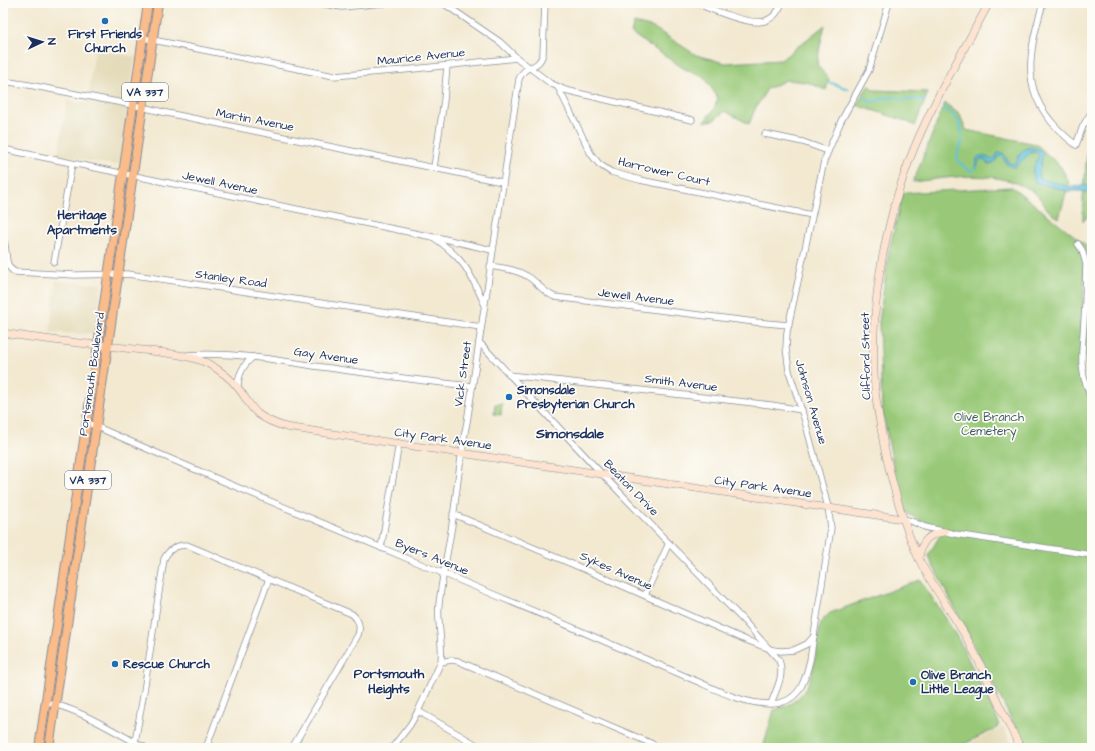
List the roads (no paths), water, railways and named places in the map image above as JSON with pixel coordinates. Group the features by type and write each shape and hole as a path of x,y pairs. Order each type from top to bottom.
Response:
{"main road":[{"name":"Portsmouth Boulevard","path":"39,748 148,3"},
{"name":"Portsmouth Boulevard","path":"49,748 158,3"}],"street":[{"path":"318,3 342,6 385,3"},
{"path":"443,3 500,42 529,68 558,87 692,120"},
{"name":"Vick Street","path":"392,748 410,725 418,711 440,662 441,655 438,618 439,604 454,514 461,452 467,422 518,79 521,73 536,66 541,61 543,54 545,3"},
{"path":"696,3 711,6 732,16 761,22 772,18 782,3"},
{"name":"Johnson Avenue","path":"771,704 786,701 798,692 803,685 810,660 830,539 831,524 828,507 802,410 787,360 786,337 824,161 841,121 869,70 889,3"},
{"name":"Clifford Street","path":"989,3 920,134 900,188 890,220 882,259 876,301 874,369 875,391 891,479 898,507 919,558 962,630 1021,748"},
{"path":"1043,3 1030,62 1031,83 1039,103 1049,119 1076,145 1083,126 1092,111"},
{"name":"Maurice Avenue","path":"142,38 334,76 517,58"},
{"path":"434,167 444,100 447,66"},
{"name":"Martin Avenue","path":"3,81 29,84 143,107 167,114 502,182"},
{"name":"Harrower Court","path":"558,87 591,154 595,160 611,172 640,180 812,215"},
{"path":"765,134 803,142 828,151"},
{"name":"Jewell Avenue","path":"3,149 492,250"},
{"path":"54,262 72,164"},
{"name":"Jewell Avenue","path":"433,237 450,249 466,266 484,304"},
{"name":"Stanley Road","path":"3,239 6,245 8,267 15,272 108,276 128,274 481,327"},
{"path":"1078,244 1082,250 1086,264 1082,363 1086,384 1092,401"},
{"name":"Jewell Avenue","path":"490,266 519,272 534,281 548,294 555,297 789,325"},
{"name":"City Park Avenue","path":"3,333 61,342 108,346 193,358 222,373 238,387 252,408 259,414 276,424 286,427 903,519"},
{"name":"Beaton Drive","path":"478,342 601,473 744,621 779,660 782,672 771,704"},
{"name":"Gay Avenue","path":"176,355 201,354 253,357 428,382 472,386"},
{"path":"238,387 238,380 243,367 253,357"},
{"name":"Smith Avenue","path":"510,375 771,405 802,410"},
{"name":"Byers Avenue","path":"86,422 728,695 751,702 771,704"},
{"path":"381,548 399,443"},
{"name":"Sykes Avenue","path":"454,514 645,595 746,640 769,648"},
{"path":"903,519 944,532 1092,555"},
{"path":"919,558 921,546 927,537 932,534 944,532"},
{"path":"645,595 668,543"},
{"path":"135,742 164,559 170,550 175,546 187,545 349,613 358,621 360,630 358,635 292,748"},
{"path":"206,748 269,579"},
{"path":"769,648 781,651 794,650 807,644 814,635"},
{"path":"440,662 450,660 458,661 660,748"},
{"path":"45,702 56,704 91,719 146,748"},
{"path":"418,711 482,748"}],"water":[{"path":"1026,148 1038,149 1043,153 1039,170 1041,179 1071,187 1092,185 1092,197 1091,194 1087,192 1067,191 1035,182 1033,178 1034,165 1039,155 1036,152 1030,153 1015,167 1007,165 1001,156 990,164 988,164 984,159 980,159 976,169 975,168 977,158 980,156 984,156 992,160 998,153 1003,153 1009,163 1016,163 1019,155"}],"waterway":[{"path":"828,82 849,89"},
{"path":"862,95 872,102 892,97 904,100 925,100"},
{"path":"943,108 955,117 961,127 962,139 957,155 959,161 970,171 973,171 976,167"}],"place":[{"name":"First Friends Church","path":"105,21"},
{"name":"Simonsdale Presbyterian Church","path":"509,397"},
{"name":"Rescue Church","path":"115,664"},
{"name":"Olive Branch Little League","path":"913,682"}],"district":[{"name":"Heritage Apartments","path":"82,222"},
{"name":"Simonsdale","path":"570,434"},
{"name":"Portsmouth Heights","path":"389,682"}],"park label":[{"name":"Olive Branch Cemetery","path":"989,424"}]}
